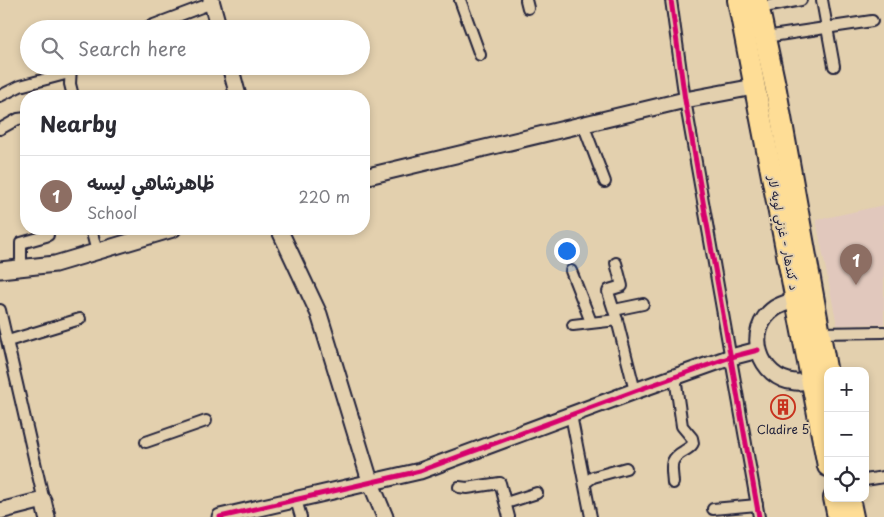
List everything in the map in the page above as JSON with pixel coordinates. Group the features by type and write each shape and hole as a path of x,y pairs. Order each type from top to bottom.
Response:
{"highway":[{"name":"د کندهار - غزني لويه لار","path":"738,0 796,300 819,380"},
{"name":"د کندهار - غزني لويه لار","path":"758,4 776,90 819,333 819,380 827,457"},
{"path":"835,502 838,517"},
{"path":"850,502 853,517"}],"street":[{"path":"460,0 480,55"},
{"path":"671,0 684,100 759,517"},
{"path":"758,4 801,0"},
{"path":"822,0 834,66"},
{"path":"165,20 212,1 217,20"},
{"path":"765,37 872,21"},
{"path":"0,96 20,86 54,75"},
{"path":"71,75 72,90"},
{"path":"232,75 236,90"},
{"path":"370,176 684,100 754,87"},
{"path":"0,128 20,119"},
{"path":"583,124 605,182"},
{"path":"21,269 21,243 48,235"},
{"path":"93,235 97,252"},
{"path":"0,270 55,264 152,235"},
{"path":"282,235 319,314 370,481 385,517"},
{"path":"616,263 622,286 608,292 616,315 635,391"},
{"path":"571,271 591,322"},
{"path":"796,300 774,308 766,316 758,332 758,350 763,363 772,373 784,380 797,383 819,380"},
{"path":"572,324 591,322 616,315 643,304"},
{"path":"0,310 27,420 47,517"},
{"path":"8,341 80,319"},
{"path":"819,333 884,332"},
{"path":"220,517 420,470 635,391 731,357 758,350"},
{"path":"673,483 672,460 674,456 691,447 693,443 682,426 675,377"},
{"path":"571,415 591,517"},
{"path":"146,442 206,421"},
{"path":"585,483 593,478 626,468"},
{"path":"869,479 884,477"},
{"path":"459,486 467,488 500,483 509,517"},
{"path":"506,503 537,493"},
{"path":"0,511 43,500"},
{"path":"296,500 301,517"},
{"path":"713,509 757,505"}],"shaded area":[{"path":"884,205 884,324 837,325 816,220"}],"cycle path":[{"path":"671,0 685,100 759,517"},
{"path":"220,517 420,471 635,391 731,357 758,350"}],"place":[{"name":"ظاهرشاهي لیسه","path":"856,285"},
{"name":"Cladire 5","path":"783,407"}]}
